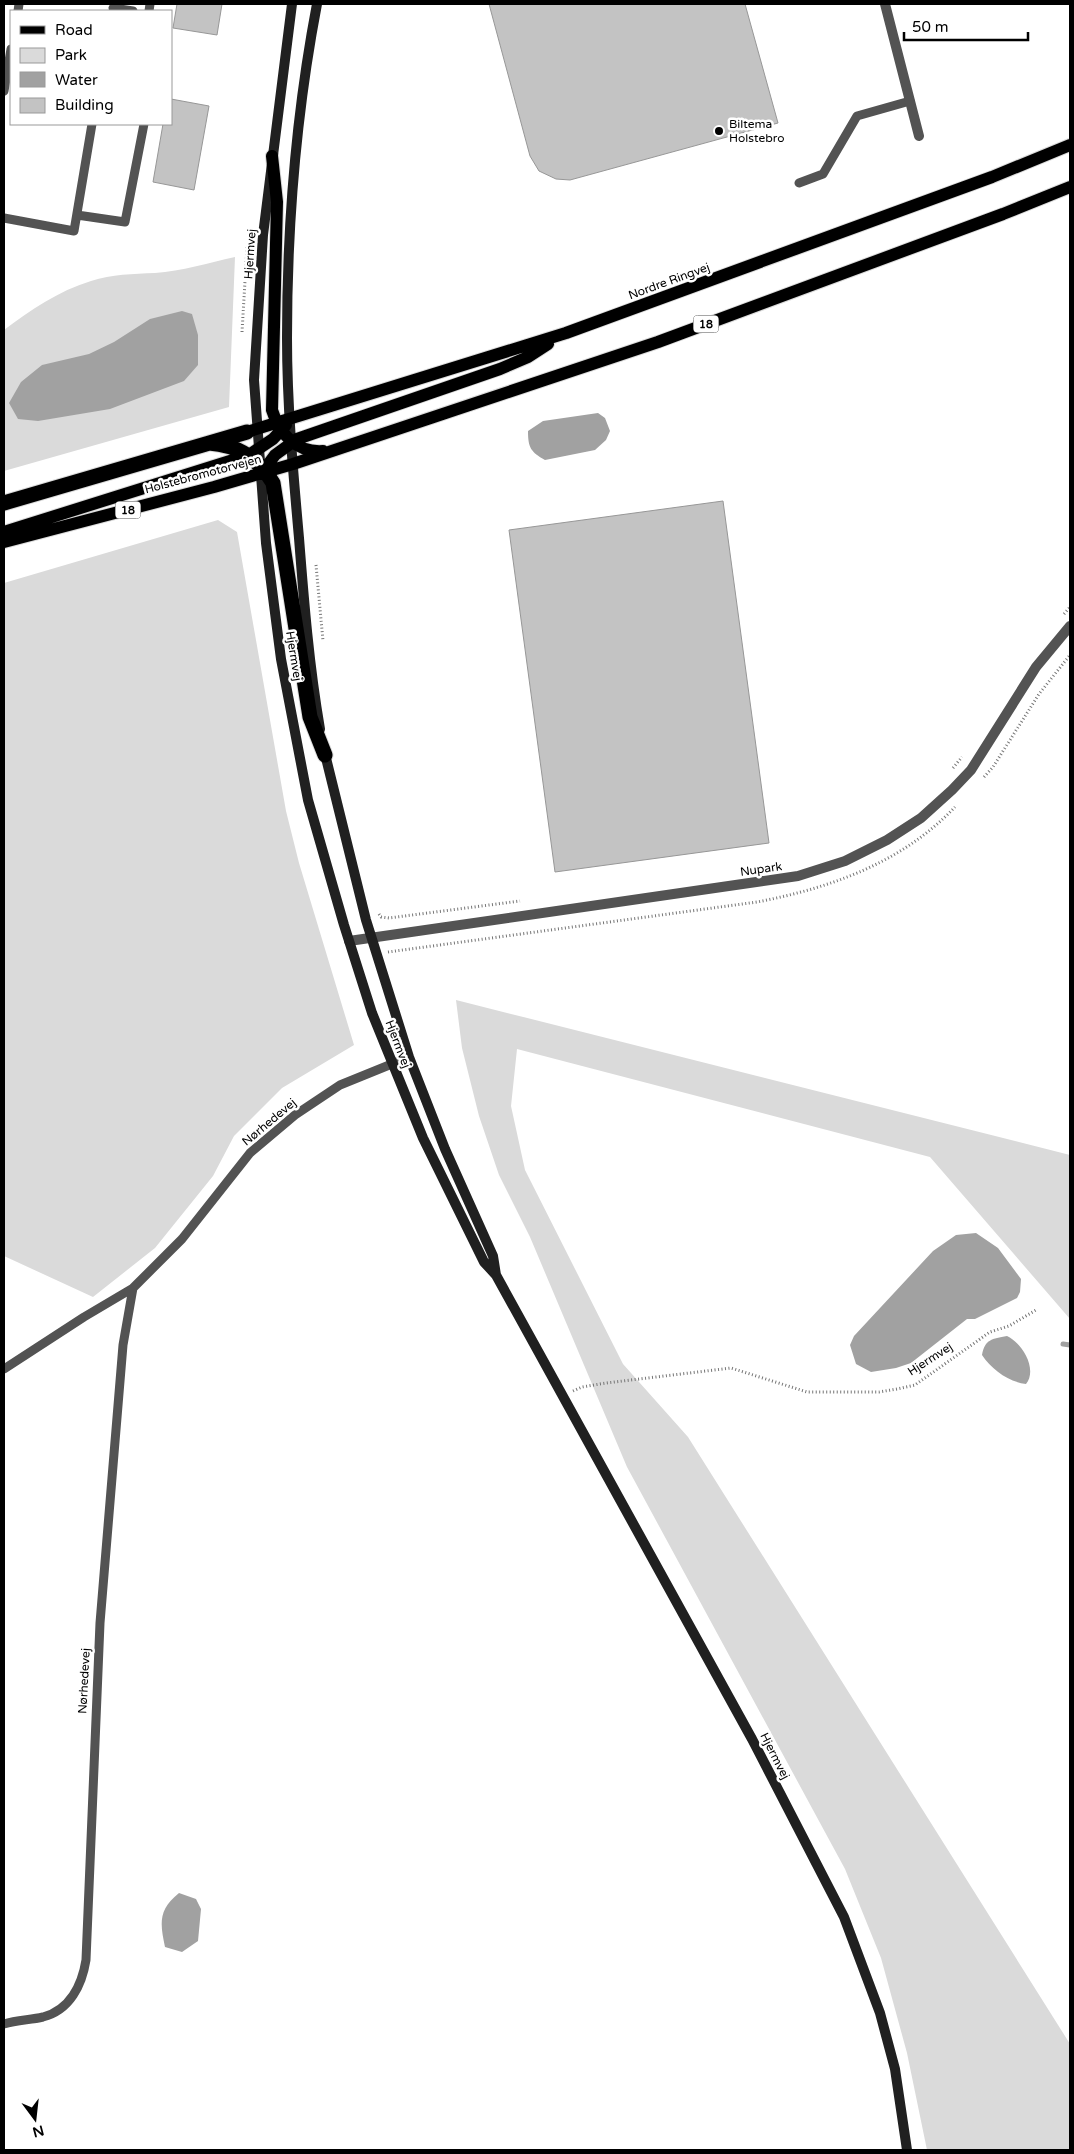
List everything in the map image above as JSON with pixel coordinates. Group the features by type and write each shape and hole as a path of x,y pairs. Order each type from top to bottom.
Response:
{"highway":[{"path":"4,503 252,430"},
{"path":"210,443 230,446 260,464 273,483 310,718 324,754"}],"main road":[{"name":"Nordre Ringvej","path":"291,419 566,333 982,180 1070,145"},
{"path":"272,156 277,202 272,410 276,426 292,442 309,450 319,452 338,449"},
{"name":"18","path":"293,464 658,342 1003,214 1070,187"},
{"path":"4,532 260,464 292,442 500,369 528,356 566,333"},
{"path":"252,430 276,426 291,419"},
{"path":"260,464 276,426"},
{"name":"Holstebromotorvejen","path":"4,542 260,464 293,464"}],"street":[{"name":"Hjermvej","path":"292,4 263,235 252,430 260,464 266,543 281,659 308,800 372,1013 423,1138 484,1262 496,1275 752,1739 844,1917 880,2013 895,2069 907,2150"},
{"name":"Hjermvej","path":"317,4 305,68 296,152 288,255 287,340 293,464 310,670 324,754 375,953 409,1057 445,1149 493,1256 496,1275"},
{"path":"884,4 920,136"},
{"name":"Nupark","path":"349,941 798,876 844,861 887,840 914,822 952,790 971,770 1036,667 1070,626"}],"lane":[{"path":"113,8 126,10"},
{"path":"4,91 10,55"},
{"path":"799,183 823,174 856,116 910,101"},
{"path":"4,218 74,231 92,125"},
{"path":"77,215 125,222 144,125"},
{"name":"Nørhedevej","path":"4,1369 133,1288 182,1239 250,1154 295,1115 340,1085 409,1057"},
{"name":"Nørhedevej","path":"4,2024 46,2016 68,2002 78,1989 86,1960 100,1623 123,1345 133,1288"}],"path":[{"path":"315,558 323,648"},
{"path":"1058,622 1070,607"},
{"path":"980,780 993,767 1039,694 1070,655"},
{"path":"948,773 966,751"},
{"path":"375,953 758,902 795,895 866,870 911,845 942,821 961,801"},
{"path":"376,910 381,916 389,918 524,901"},
{"name":"Hjermvej","path":"563,1396 582,1387 606,1382 731,1368 807,1392 880,1392 897,1389 915,1385 990,1332 1009,1326 1036,1310"}],"green space":[{"path":"235,257 229,407 4,471 4,330 56,296 91,281 131,274 175,271"},
{"path":"218,520 237,532 286,811 299,863 354,1045 282,1088 234,1136 213,1176 155,1248 93,1297 4,1256 4,583"},
{"path":"456,1000 1070,1155 1070,1319 930,1157 517,1049 511,1106 525,1170 623,1364 688,1437 1070,2044 1070,2150 927,2150 907,2053 881,1958 845,1869 627,1467 530,1237 499,1175 479,1116 462,1048"}],"water":[{"path":"182,311 192,314 198,335 198,365 184,381 110,409 38,421 18,419 9,403 21,382 42,365 89,354 114,342 150,319"},
{"path":"598,413 605,418 610,431 606,440 595,450 545,460 531,449 528,431 543,421"},
{"path":"976,1233 998,1248 1021,1279 1020,1292 1017,1298 975,1319 967,1319 911,1363 896,1368 871,1372 856,1364 850,1345 854,1336 933,1251 956,1235"},
{"path":"1007,1336 1018,1344 1027,1357 1030,1371 1026,1384 1013,1381 1001,1374 982,1355 987,1343"},
{"path":"179,1893 196,1899 201,1909 198,1941 182,1952 165,1947 162,1931 164,1911 172,1899"}],"building":[{"path":"177,4 222,4 217,35 173,28"},
{"path":"489,4 745,4 778,123 570,180 556,179 539,171 530,156"},
{"path":"172,99 209,106 194,190 153,182 163,125 172,125"},
{"path":"723,501 769,843 555,872 509,530"}],"waterway":[{"path":"1063,1344 1070,1345"}],"place":[{"name":"Biltema Holstebro","path":"719,131"}]}
